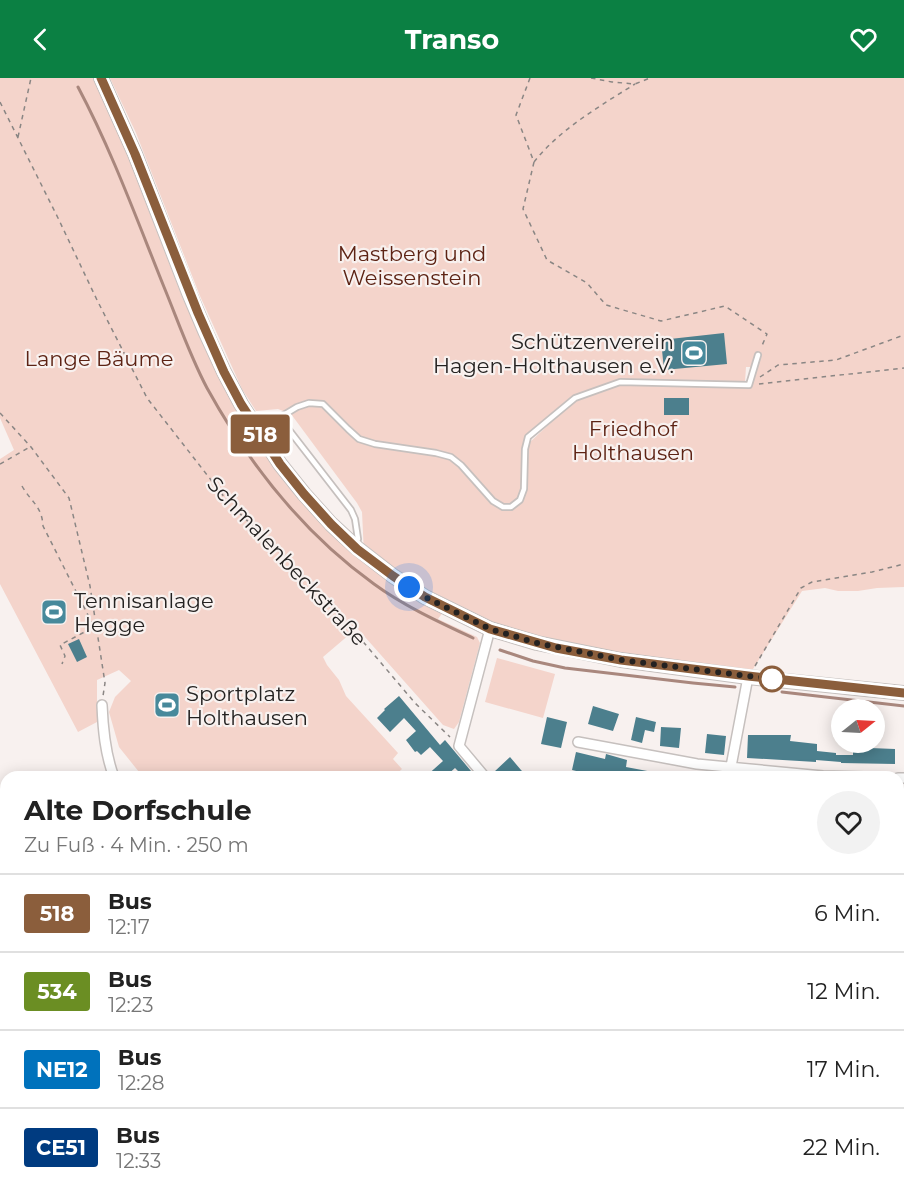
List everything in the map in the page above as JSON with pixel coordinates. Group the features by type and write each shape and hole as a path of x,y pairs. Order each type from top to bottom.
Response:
{"main road":[{"path":"101,78 135,154 206,333 224,372 258,431 280,464 331,524 356,542 393,576 425,597 490,629 575,652 748,676 904,693"}],"street":[{"path":"481,771 473,757 459,746 490,629"},
{"path":"730,771 748,676"},
{"path":"102,705 103,729 111,771"},
{"path":"578,742 726,771"}],"lane":[{"path":"258,431 297,407 309,403 323,404 359,439 375,444 451,457 493,501 502,507 511,507 520,500 524,489 525,450 528,437 575,398 620,382 749,385 758,356"},
{"path":"279,417 351,510 355,519 356,542"}],"path":[{"path":"18,138 31,78"},
{"path":"530,78 516,115 534,162"},
{"path":"591,78 635,84"},
{"path":"650,78 635,84 576,123 546,149 534,162 523,209 548,260 586,283 606,305 661,321 725,306 767,334 758,356"},
{"name":"Schmalenbeckstraße","path":"0,102 147,398 229,503 296,568 415,703 459,746"},
{"path":"749,385 777,365 836,360 904,335"},
{"path":"749,385 904,368"},
{"path":"0,413 31,447 69,498 90,586 105,683 102,705"},
{"path":"0,464 31,447"},
{"path":"22,486 40,509 43,526 94,627 60,645 65,656 62,664"},
{"path":"748,676 804,585 904,564"}],"green space":[{"path":"0,78 95,78 183,299 236,406 364,554 362,512 357,503 291,414 278,409 256,411 242,389 200,296 136,133 110,78 904,78 904,587 858,591 838,591 825,588 802,591 748,677 575,652 446,608 438,619 477,637 480,643 459,722 454,729 443,725 357,628 323,657 339,680 346,696 398,753 393,759 402,769 400,771 138,771 119,747 109,712 115,697 131,681 119,670 97,680 97,722 78,732 0,584 0,459 14,450 0,418","holes":["746,367 757,367 752,385 621,384 576,399 529,443 527,473 526,437 574,397 619,380 745,382"]},
{"path":"497,658 555,674 543,718 485,702"}],"building":[{"path":"724,333 727,364 664,370 661,340"},
{"path":"664,398 689,398 689,415 664,415"},
{"path":"79,639 87,657 77,662 68,644"},
{"path":"399,696 440,745 445,740 471,771 458,771 455,768 452,771 432,771 443,761 430,747 421,755 415,752 406,740 416,731 404,718 390,732 377,718"},
{"path":"593,706 619,714 613,731 588,724"},
{"path":"547,717 567,722 561,748 541,744"},
{"path":"636,717 656,722 654,732 645,730 642,743 631,740"},
{"path":"661,727 681,728 679,748 660,746"},
{"path":"707,734 726,736 724,755 705,753"},
{"path":"748,735 791,735 790,741 817,744 817,751 836,753 836,755 885,753 885,749 895,749 895,764 747,758"},
{"path":"576,752 605,759 606,754 627,760 626,767 647,771 576,771 572,770"},
{"path":"510,757 522,771 495,771"}],"waterway":[{"path":"78,87 113,161 201,376 241,444 301,520 348,564 397,599 473,638"},
{"path":"500,650 565,668 735,687"},
{"path":"782,692 904,706"}],"bus line":[{"name":"518","path":"101,78 135,154 189,293 224,372 241,404 280,464 331,524 357,549 425,597 490,629 537,643 621,660 904,693"}],"place":[{"name":"Schützenverein Hagen-Holthausen e.V.","path":"694,353"},
{"name":"Tennisanlage Hegge","path":"54,612"},
{"name":"Sportplatz Holthausen","path":"167,705"}],"route":[{"path":"409,587 490,629 537,643 621,660 772,679"}],"park label":[{"name":"Mastberg und Weissenstein","path":"412,265"},
{"name":"Lange Bäume","path":"99,358"},
{"name":"Friedhof Holthausen","path":"633,440"}]}
